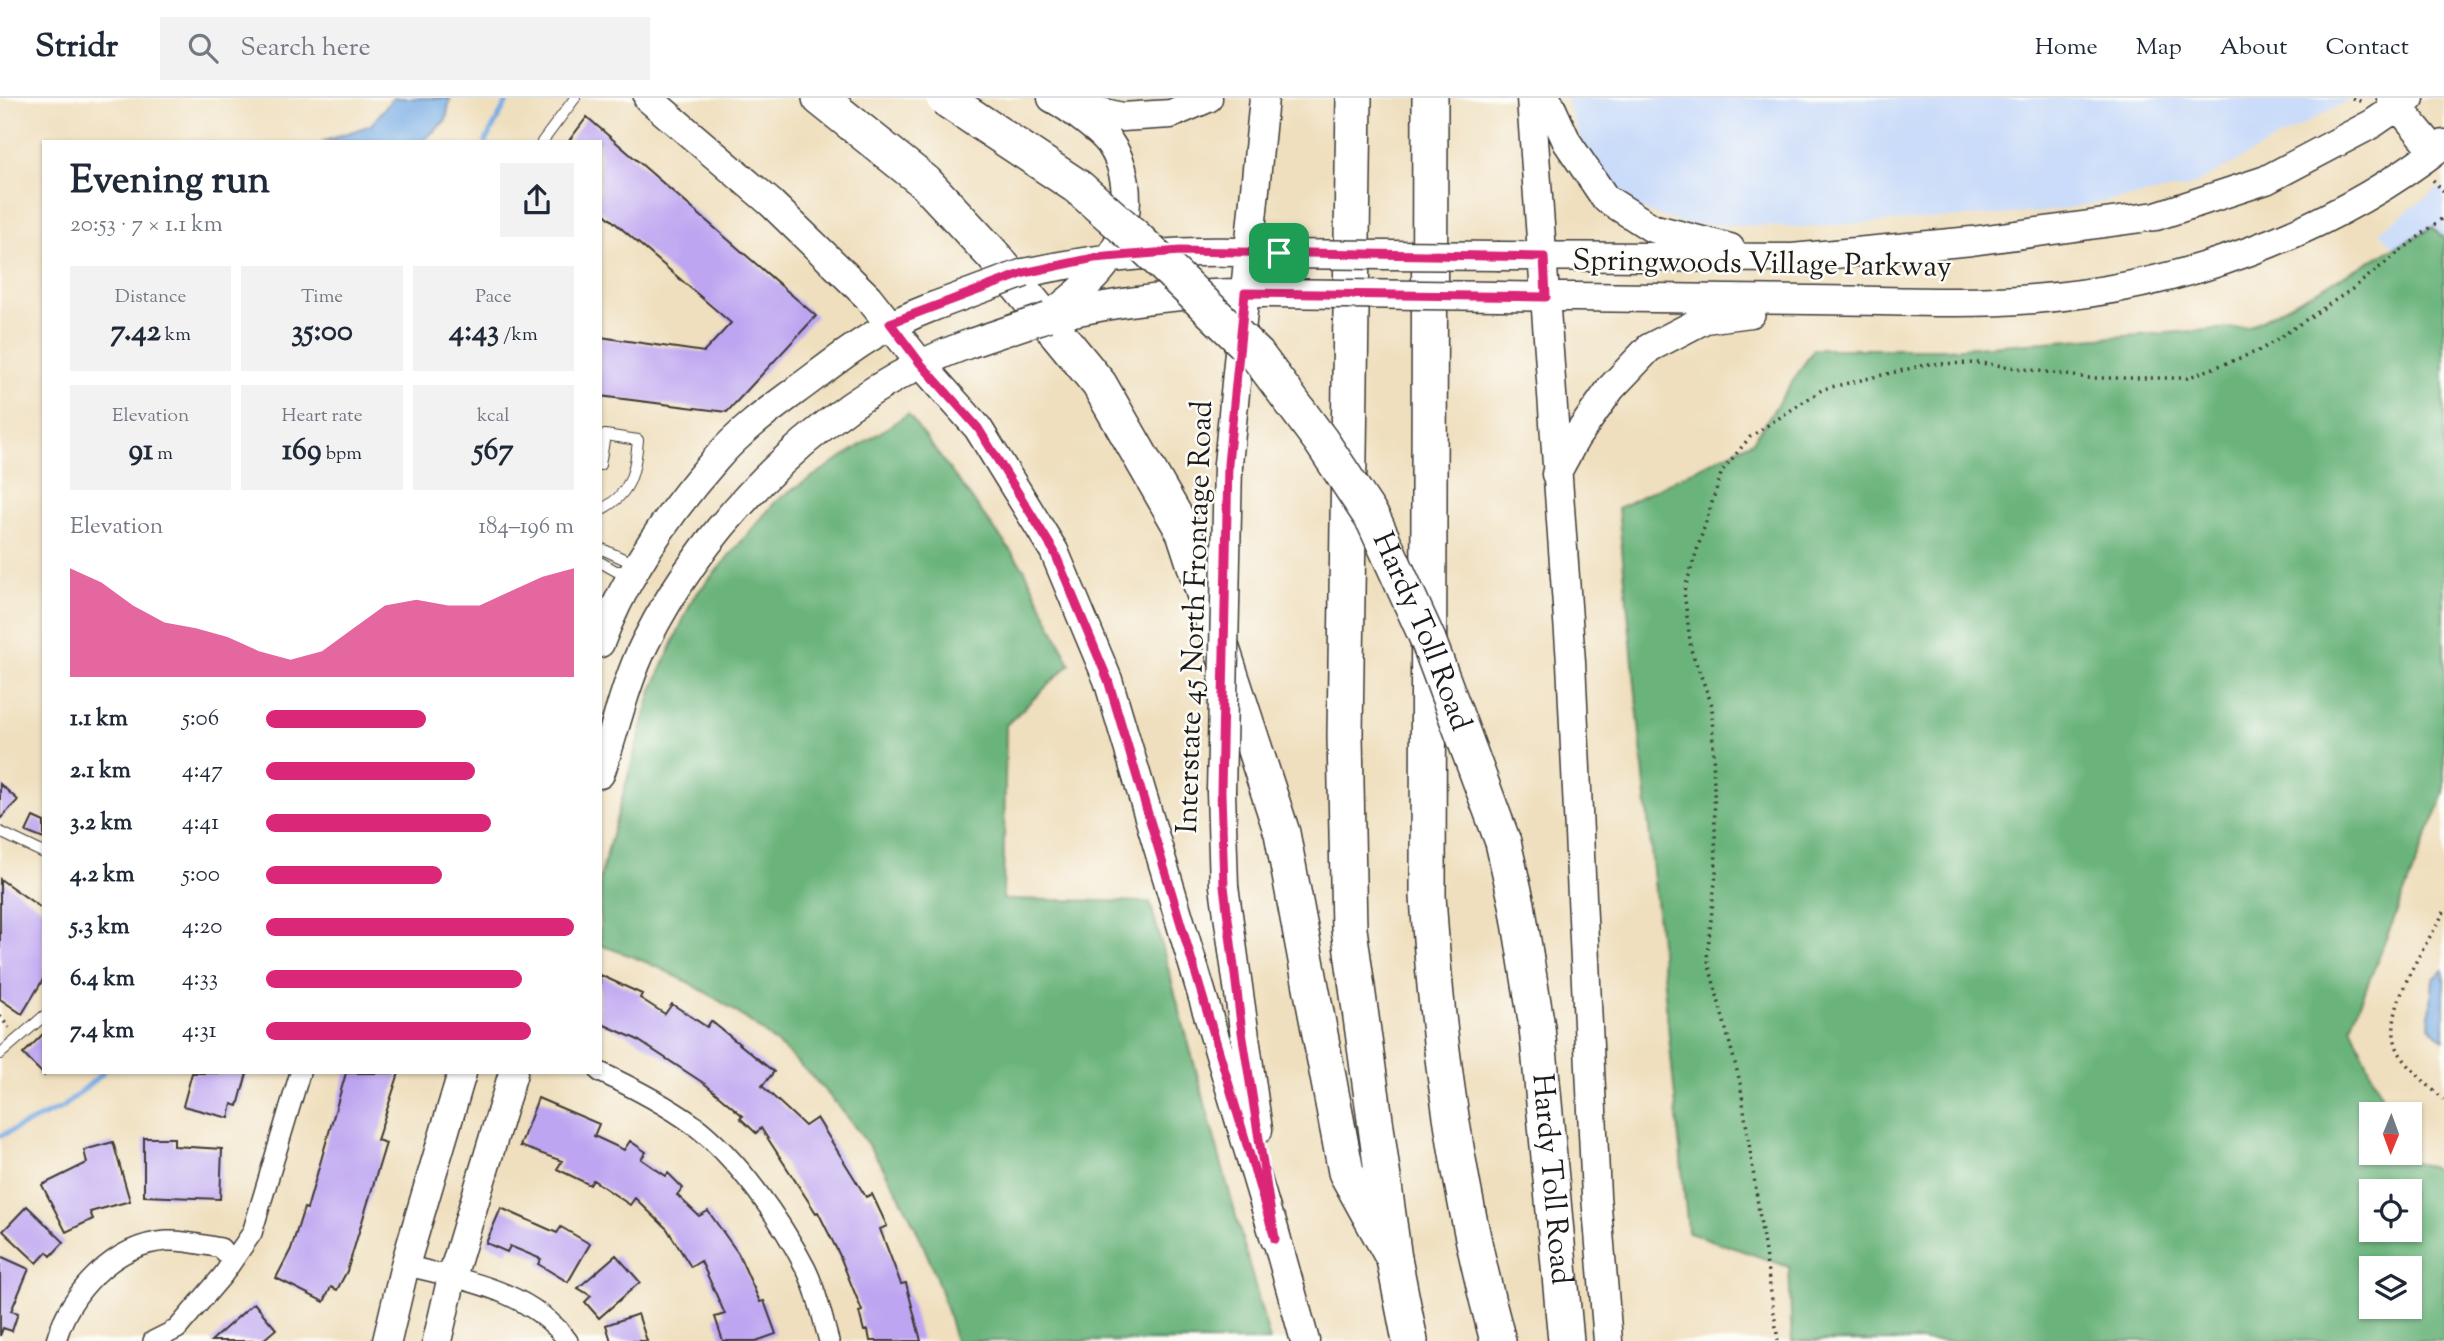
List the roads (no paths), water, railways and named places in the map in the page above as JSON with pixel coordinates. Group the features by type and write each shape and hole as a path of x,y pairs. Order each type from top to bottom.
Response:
{"highway":[{"path":"820,98 925,182 993,255 1099,384 1184,532 1282,833 1346,1172 1394,1259"},
{"name":"Hardy Toll Road","path":"944,98 1078,187 1135,237 1256,355 1321,441 1374,522 1429,640 1503,842 1517,904 1537,1027 1566,1341"},
{"path":"1354,98 1345,736 1349,929 1394,1259 1410,1341"},
{"path":"1430,98 1428,896 1432,964 1456,1149 1497,1341"}],"main road":[{"path":"648,98 771,203 846,274 890,323 920,363 978,428 1054,551 1108,680 1275,1239"},
{"path":"1056,100 1122,117 1171,114 1208,98"},
{"name":"Interstate 45 North Frontage Road","path":"1264,98 1261,253 1257,293 1228,464 1221,792 1226,899 1242,1032 1275,1239 1305,1341"},
{"path":"1531,98 1571,662 1596,1196 1608,1341"},
{"path":"1547,98 1567,142 1605,198 1652,229 1770,258"},
{"path":"1048,317 1099,265 1126,219 1125,183 1111,144 1056,100"},
{"path":"2399,101 2440,148"},
{"name":"Springwoods Village Parkway","path":"602,639 633,570 717,457 766,412 890,323 1024,273 1099,265 1180,251 1770,258 1972,241 2156,216 2266,180 2372,124 2399,101"},
{"name":"Springwoods Village Parkway","path":"602,768 644,645 671,596 728,517 766,476 808,439 920,363 1048,317 1116,302 1214,293 1858,303 2032,299 2155,279 2213,263 2325,218 2414,168 2440,148"},
{"path":"1125,198 1138,222 1180,251"},
{"path":"1556,474 1575,439 1611,388 1649,348 1705,319 1752,312 1828,314 1858,303"},
{"path":"633,570 671,596"},
{"path":"387,1341 405,1265 462,1074"},
{"path":"438,1341 452,1278 513,1074"}],"street":[{"path":"602,1073 639,1091 695,1126 743,1175 776,1219 806,1270 829,1341"},
{"path":"158,1340 177,1329 252,1233 300,1074"},
{"path":"57,1341 75,1298 103,1266 136,1249 165,1241 195,1243 221,1248 232,1262"},
{"path":"405,1265 516,1297 552,1321 568,1341"}],"lane":[{"path":"544,140 575,98"},
{"path":"602,453 605,435 638,440 635,472 631,482 625,492 602,509"},
{"path":"602,549 626,560 633,570"},
{"path":"602,563 617,571 633,570"},
{"path":"0,832 42,852"},
{"path":"0,1054 42,1018"}],"water":[{"path":"393,98 450,98 446,120 424,140 328,140 371,125"},
{"path":"2444,970 2444,1039 2429,1027 2433,979"}],"waterway":[{"path":"486,140 509,98"},
{"path":"0,1136 63,1107 102,1074"}]}
